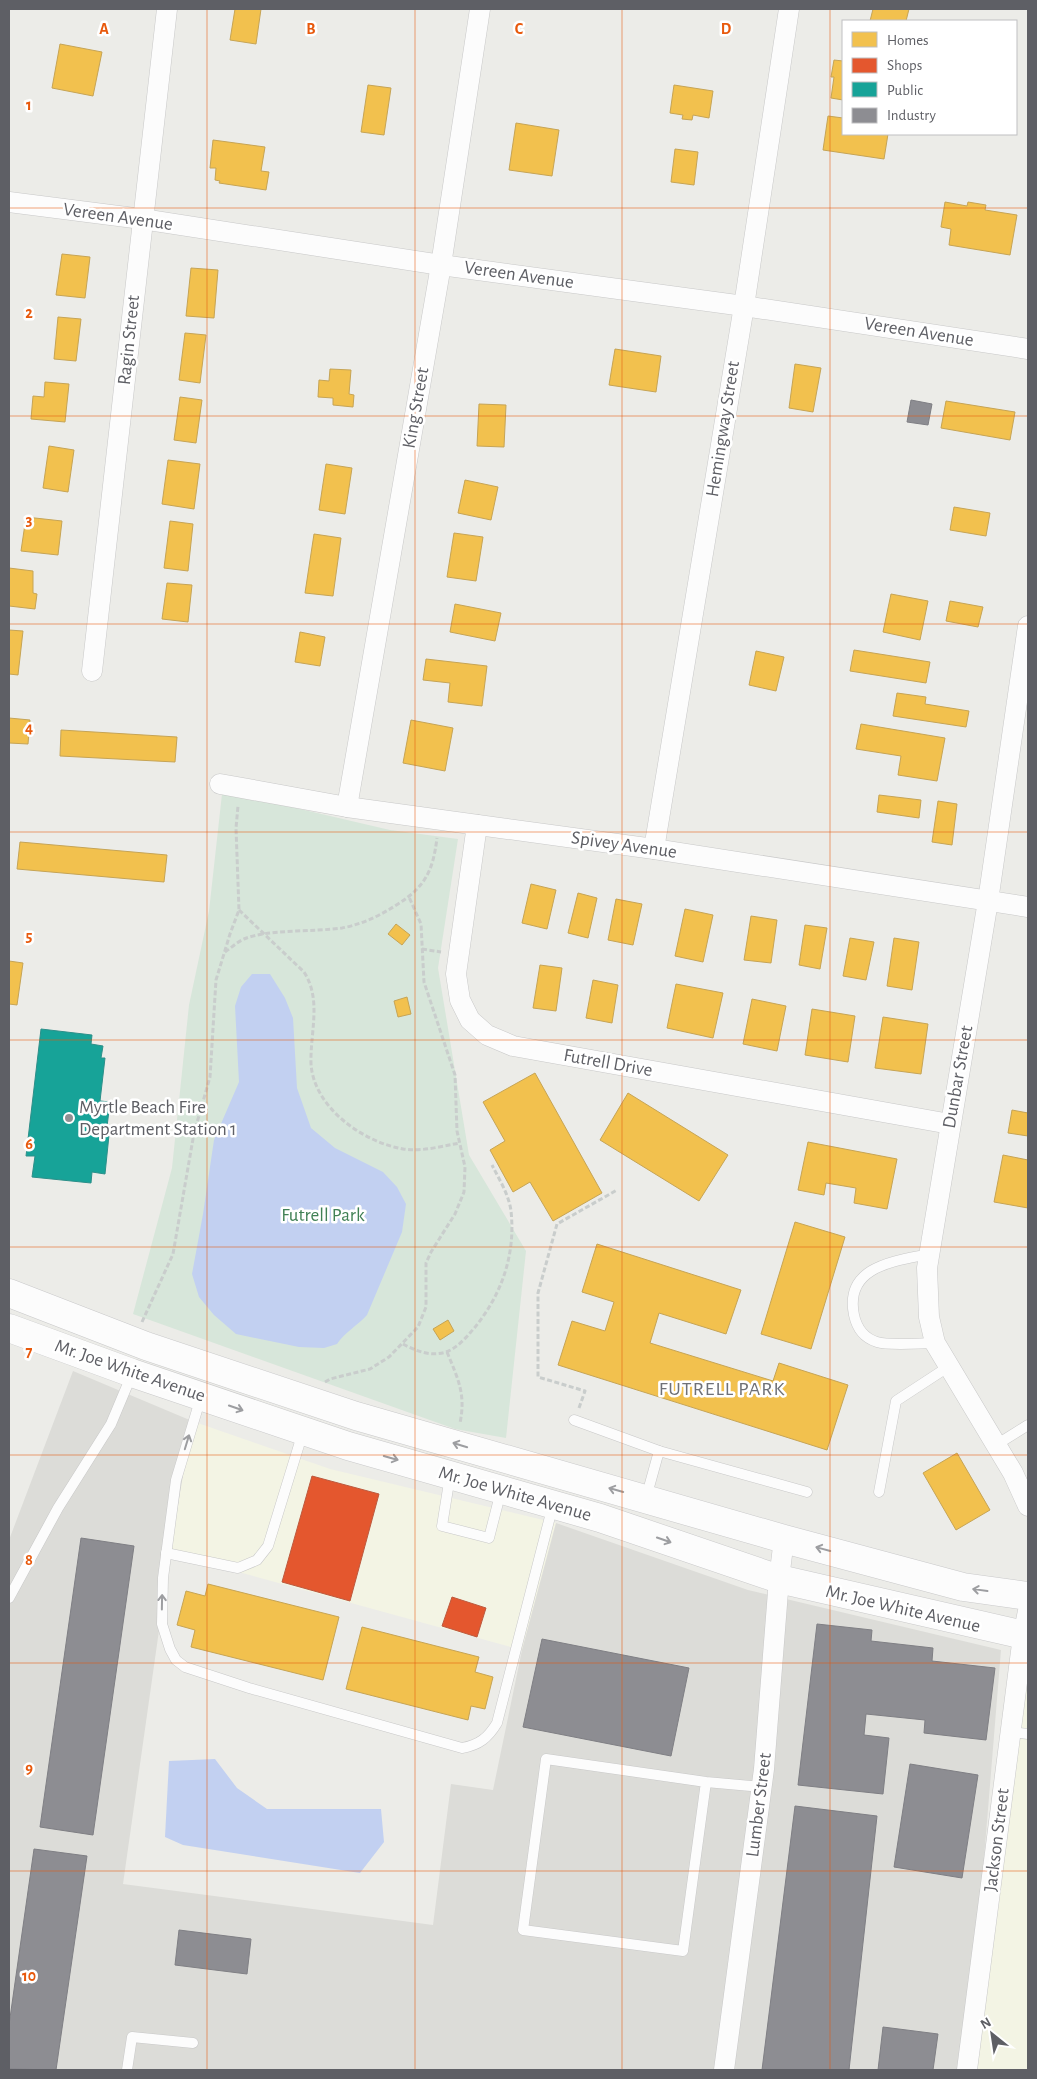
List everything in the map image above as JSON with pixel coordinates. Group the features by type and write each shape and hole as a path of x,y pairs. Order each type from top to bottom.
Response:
{"main road":[{"name":"Mr. Joe White Avenue","path":"9,1293 134,1341 356,1416 784,1539 963,1588 1028,1596"},
{"name":"Mr. Joe White Avenue","path":"9,1328 132,1374 348,1446 600,1518 779,1580 1026,1628"}],"street":[{"name":"Ragin Street","path":"92,670 167,9"},
{"name":"King Street","path":"347,807 441,265 480,9"},
{"name":"Hemingway Street","path":"654,849 744,306 789,9"},
{"name":"Vereen Avenue","path":"9,202 441,265 744,306 1028,349"},
{"name":"Dunbar Street","path":"1028,626 988,900 927,1268 929,1317 935,1343 1013,1473 1028,1506"},
{"name":"Spivey Avenue","path":"220,784 347,807 654,849 1028,907"},
{"name":"Futrell Drive","path":"477,825 456,974 460,1000 470,1020 487,1035 513,1046 950,1124"},
{"name":"Lumber Street","path":"724,2070 762,1787 784,1539"},
{"name":"Jackson Street","path":"967,2070 1019,1733 1026,1628"}],"lane":[{"path":"929,1254 883,1264 867,1273 859,1283 854,1294 854,1312 857,1326 866,1337 880,1343 935,1343"},
{"path":"879,1492 896,1400 948,1367"},
{"path":"9,1598 58,1508 112,1424 132,1374"},
{"path":"201,1396 176,1480 163,1578 162,1624 170,1649 176,1660 185,1667 249,1688 462,1748 471,1747 489,1736 497,1723 553,1504"},
{"path":"574,1420 658,1451 807,1492"},
{"path":"996,1444 1028,1425"},
{"path":"166,1553 238,1568 257,1560 268,1546 304,1431"},
{"path":"646,1499 658,1451"},
{"path":"450,1475 442,1526 489,1538 502,1490"},
{"path":"706,1782 683,1952 523,1930 546,1759 706,1782 762,1787"},
{"path":"127,2070 132,2037 193,2043"}],"path":[{"path":"134,1341 173,1254 194,1133 210,1077 216,980 239,910 236,828 240,787"},
{"path":"224,952 244,939 266,935 342,928 382,915 409,897 422,884 431,870 440,820"},
{"path":"314,1402 324,1384 330,1379 370,1369 389,1357 418,1327 426,1307 426,1263 455,1214 464,1192 465,1167 457,1131 455,1076 424,982 421,924 409,897"},
{"path":"239,910 304,972 311,983 315,997 312,1066 317,1089 326,1104 346,1123 374,1139 403,1149 426,1149 460,1143"},
{"path":"403,1344 416,1351 433,1355 447,1352 463,1341 486,1315 506,1275 511,1240 511,1209 492,1165"},
{"path":"574,1420 585,1391 538,1377 538,1294 557,1224 617,1190"},
{"path":"447,1352 462,1388 464,1406 455,1444"}],"shaded area":[{"path":"73,1371 192,1421 170,1553 123,1884 433,1925 451,1784 493,1790 522,1650 556,1523 748,1590 1001,1650 967,2067 984,2070 9,2070 9,1540"},
{"path":"192,1421 330,1469 556,1523 522,1650 170,1553"},
{"path":"1028,1611 1028,2070 984,2070 967,2068"}],"green space":[{"name":"Futrell Park","path":"222,794 244,796 390,830 458,839 438,968 469,1155 526,1251 506,1438 455,1429 133,1314 172,1168 189,1005 209,911"}],"water":[{"path":"252,974 270,974 285,998 293,1018 297,1088 311,1128 335,1148 383,1172 397,1187 406,1204 402,1232 367,1315 337,1344 324,1348 299,1347 236,1334 214,1315 199,1297 192,1274 214,1140 239,1082 235,1006 241,987"},
{"path":"215,1759 237,1788 267,1809 381,1809 384,1842 360,1873 183,1845 165,1837 169,1761"}],"building: Homes":[{"path":"235,9 261,9 256,44 230,40"},
{"path":"873,9 909,9 906,20 870,20"},
{"path":"60,44 102,52 93,96 52,88"},
{"path":"834,60 842,61 842,100 831,98 834,77 831,77"},
{"path":"368,85 391,88 384,135 361,132"},
{"path":"674,85 713,91 709,118 693,115 692,120 682,119 683,115 670,113"},
{"path":"828,116 842,118 842,135 888,135 884,159 823,150"},
{"path":"516,123 559,130 552,176 509,170"},
{"path":"213,140 265,147 261,171 269,172 266,190 219,183 220,181 215,180 216,168 210,168"},
{"path":"675,149 698,152 694,185 671,182"},
{"path":"945,202 967,206 968,202 986,205 985,210 1017,215 1010,255 949,245 951,229 941,227"},
{"path":"62,254 90,257 85,298 56,295"},
{"path":"191,268 218,270 214,318 186,316"},
{"path":"58,317 81,319 76,361 54,359"},
{"path":"185,333 206,335 200,383 179,380"},
{"path":"615,349 661,356 656,392 609,385"},
{"path":"795,364 821,368 813,412 789,408"},
{"path":"330,369 351,370 349,394 354,395 353,407 333,405 333,398 318,397 319,380 329,381"},
{"path":"45,382 69,384 65,422 31,419 33,396 44,397"},
{"path":"180,397 202,400 196,443 174,440"},
{"path":"946,401 1015,412 1010,440 941,428"},
{"path":"479,404 506,405 504,447 477,446"},
{"path":"49,446 74,450 68,492 43,488"},
{"path":"168,460 200,464 194,509 162,504"},
{"path":"326,464 352,468 345,514 319,510"},
{"path":"465,480 498,487 491,520 458,513"},
{"path":"954,507 990,513 986,536 950,530"},
{"path":"26,517 62,521 58,555 21,551"},
{"path":"170,521 193,524 188,571 164,568"},
{"path":"454,533 483,537 476,581 447,577"},
{"path":"314,534 341,538 333,596 305,593"},
{"path":"9,568 33,571 33,593 37,594 35,609 9,606"},
{"path":"167,583 192,585 188,622 162,619"},
{"path":"891,594 928,601 920,640 883,632"},
{"path":"950,601 983,607 978,627 946,621"},
{"path":"455,604 501,613 495,641 450,632"},
{"path":"9,630 23,631 18,675 9,674"},
{"path":"300,632 325,637 320,666 295,662"},
{"path":"854,650 930,662 926,683 850,671"},
{"path":"756,651 784,657 776,691 749,685"},
{"path":"426,659 487,666 482,706 448,702 450,683 423,680"},
{"path":"897,693 926,697 925,704 969,711 966,727 893,716"},
{"path":"9,718 30,720 28,744 9,743"},
{"path":"411,720 453,728 445,771 403,763"},
{"path":"861,724 945,738 937,781 898,775 901,756 856,749"},
{"path":"61,730 177,737 175,762 60,756"},
{"path":"879,795 921,800 919,818 877,812"},
{"path":"938,801 957,804 952,845 932,842"},
{"path":"20,842 167,855 164,882 17,869"},
{"path":"531,884 556,890 547,929 522,923"},
{"path":"578,893 597,898 588,938 568,933"},
{"path":"616,899 642,904 633,945 608,940"},
{"path":"685,909 713,915 703,962 675,956"},
{"path":"751,916 777,920 771,963 744,960"},
{"path":"396,924 410,935 402,945 388,934"},
{"path":"805,925 827,928 820,969 799,965"},
{"path":"850,938 874,942 866,980 843,976"},
{"path":"894,938 919,942 912,990 887,986"},
{"path":"9,961 23,963 17,1005 9,1004"},
{"path":"540,965 562,968 556,1011 533,1008"},
{"path":"593,980 618,985 612,1023 586,1018"},
{"path":"676,984 723,993 713,1038 667,1028"},
{"path":"407,997 411,1014 398,1017 394,1001"},
{"path":"752,999 786,1006 777,1051 743,1044"},
{"path":"812,1009 855,1016 848,1062 805,1055"},
{"path":"883,1017 928,1024 921,1074 875,1068"},
{"path":"535,1073 602,1193 553,1221 530,1182 513,1192 490,1150 505,1141 483,1102"},
{"path":"628,1093 728,1155 699,1201 600,1140"},
{"path":"1012,1110 1028,1113 1028,1136 1008,1133"},
{"path":"808,1142 897,1159 887,1209 854,1203 856,1188 826,1183 824,1195 798,1190"},
{"path":"1003,1155 1028,1160 1028,1208 994,1202"},
{"path":"795,1222 845,1237 811,1349 761,1334"},
{"path":"597,1244 741,1290 726,1334 659,1313 650,1343 773,1381 779,1363 848,1385 827,1450 558,1365 572,1321 605,1331 614,1302 582,1292"},
{"path":"448,1320 454,1331 440,1340 433,1329"},
{"path":"957,1453 990,1510 956,1530 923,1473"},
{"path":"208,1584 339,1617 323,1680 191,1647 195,1630 177,1625 186,1591 205,1596"},
{"path":"362,1627 479,1657 475,1672 493,1677 485,1709 471,1706 468,1720 346,1689"}],"building: Shops":[{"path":"312,1476 379,1494 350,1601 282,1582"},
{"path":"452,1597 486,1608 477,1637 442,1626"}],"building: Public":[{"name":"Myrtle Beach Fire Department Station 1","path":"41,1029 92,1035 91,1044 103,1046 101,1058 105,1058 100,1101 110,1102 106,1135 109,1135 105,1174 92,1172 91,1183 32,1177 35,1156 26,1156"}],"building: Industry":[{"path":"911,400 932,404 928,425 907,422"},
{"path":"81,1538 134,1546 93,1835 40,1827"},
{"path":"817,1624 872,1630 871,1641 933,1648 932,1661 995,1668 986,1740 924,1733 925,1720 866,1714 864,1735 889,1738 883,1794 798,1785"},
{"path":"542,1639 689,1668 671,1756 523,1727"},
{"path":"910,1764 978,1775 962,1878 894,1867"},
{"path":"795,1806 877,1816 849,2070 762,2070"},
{"path":"34,1849 87,1856 56,2070 9,2069 9,2025"},
{"path":"179,1930 251,1939 247,1974 175,1965"},
{"path":"883,2027 938,2034 933,2070 878,2070"}],"place":[{"name":"Myrtle Beach Fire Department Station 1","path":"69,1118"}],"district":[{"name":"FUTRELL PARK","path":"722,1389"}]}
